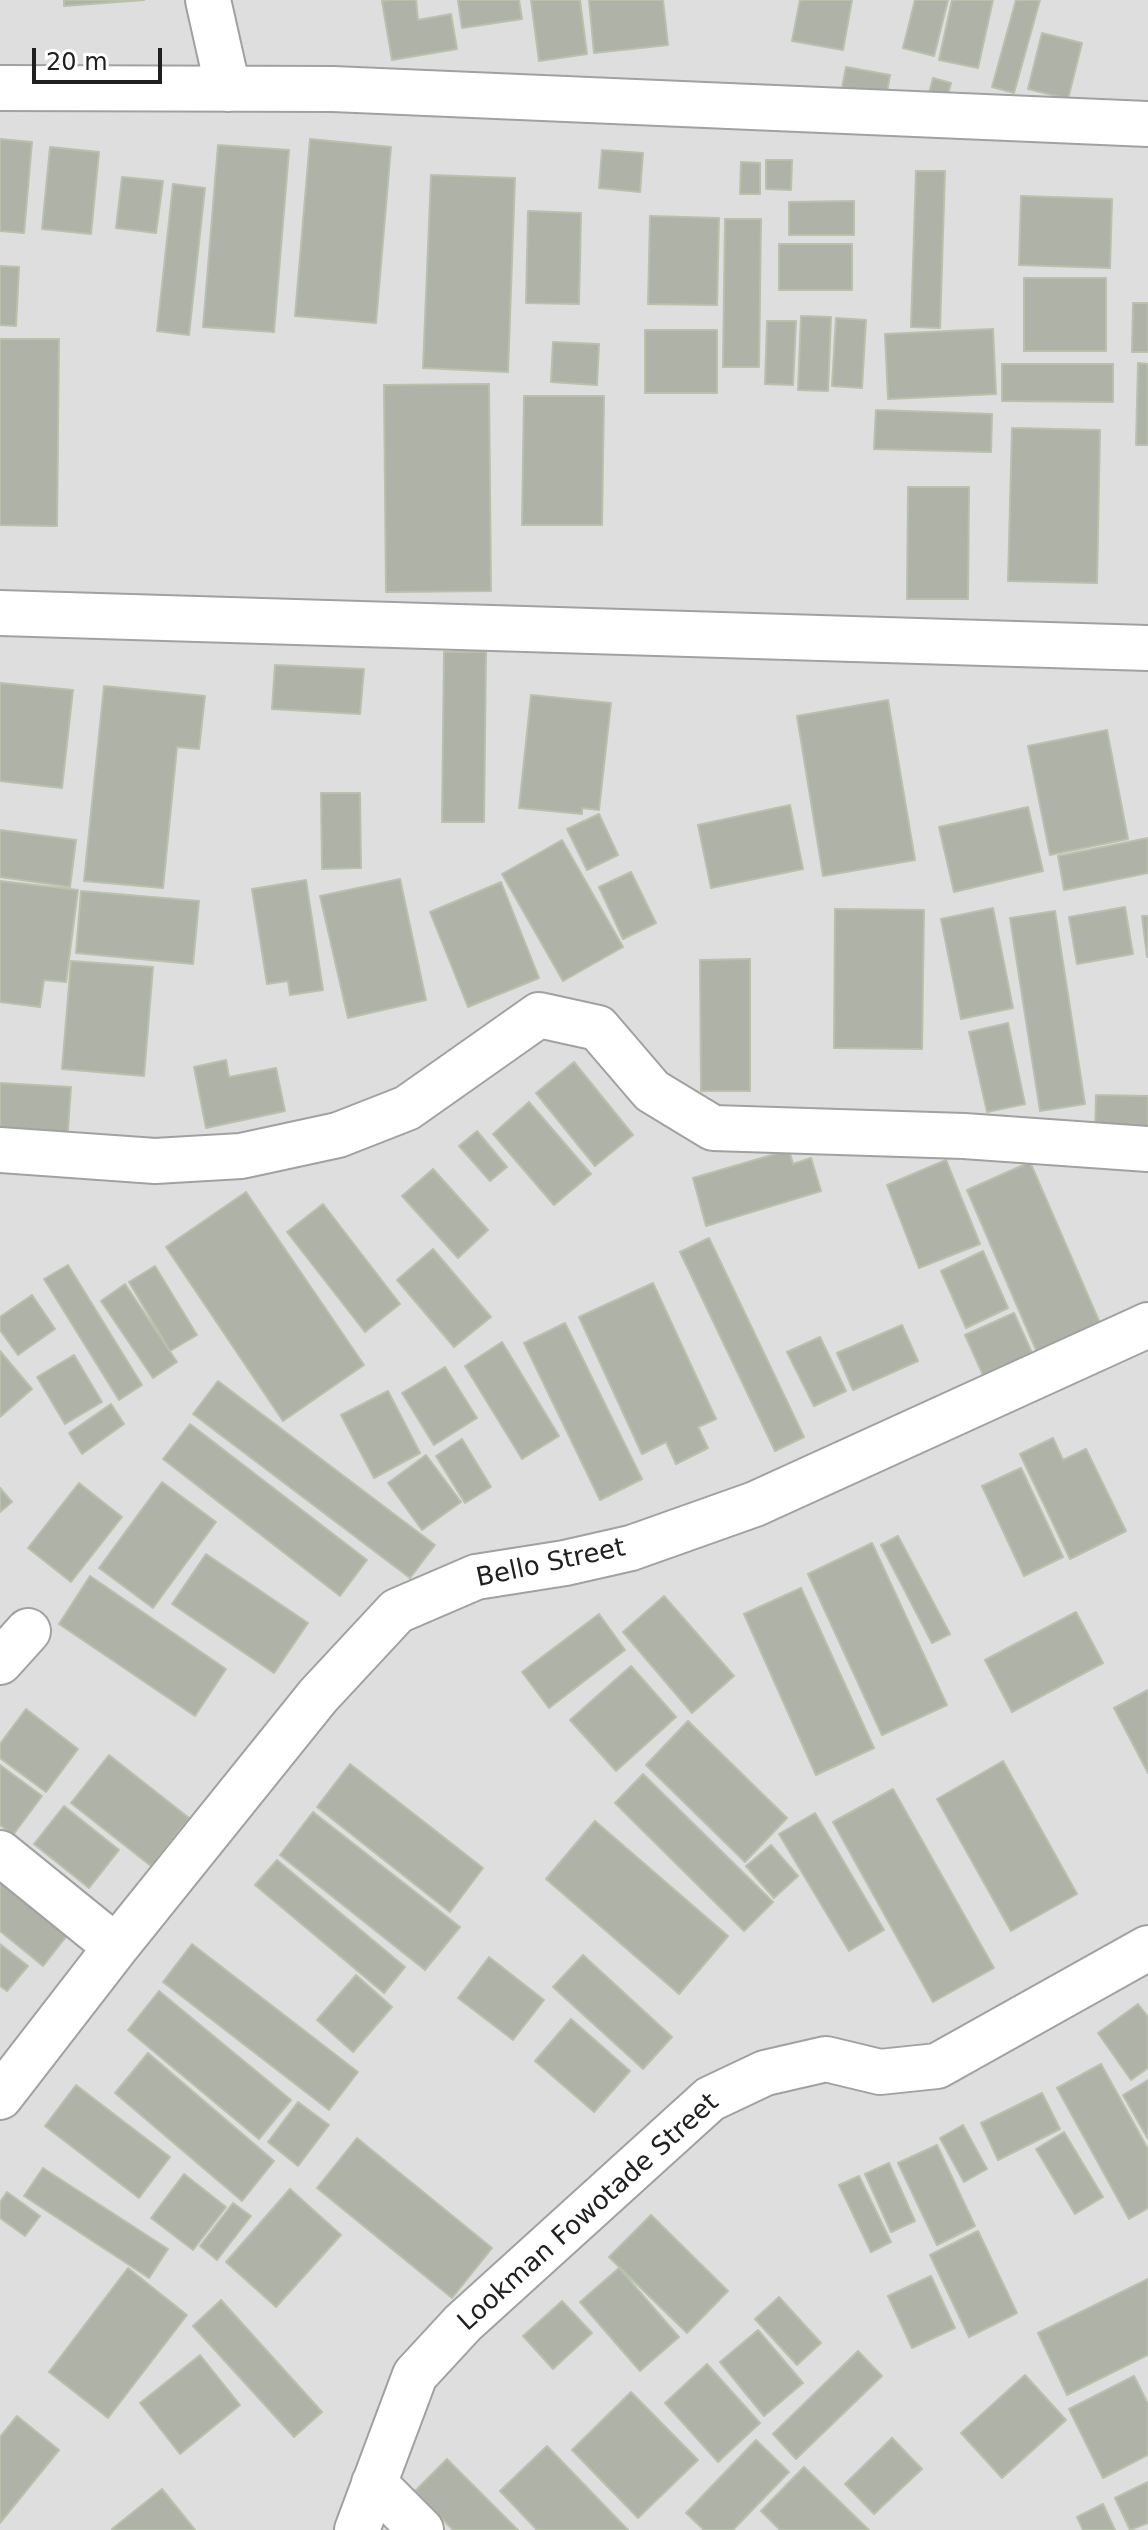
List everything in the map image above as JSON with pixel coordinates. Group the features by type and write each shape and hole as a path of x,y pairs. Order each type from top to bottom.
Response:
{"street":[{"path":"208,0 228,89"},
{"path":"0,88 348,90 1148,124"},
{"path":"0,613 1148,648"},
{"path":"0,1150 155,1161 241,1156 338,1135 407,1108 539,1015 598,1028 652,1091 713,1128 964,1136 1148,1149"},
{"name":"Bello Street","path":"0,2097 318,1696 397,1611 476,1577 565,1563 631,1548 755,1504 1148,1325"},
{"path":"0,1853 116,1947"},
{"name":"Lookman Fowotade Street","path":"357,2530 415,2375 463,2323 710,2099 765,2073 826,2059 880,2072 937,2066 1148,1948"},
{"path":"374,2483 421,2530"}],"shaded area":[{"path":"0,0 1148,0 1148,2530 0,2530"}],"building":[{"path":"64,0 144,0 64,6"},
{"path":"416,0 418,20 451,14 457,49 392,60 382,1"},
{"path":"458,0 519,0 522,19 462,28"},
{"path":"531,0 580,0 587,54 539,61"},
{"path":"589,0 663,0 668,45 594,53"},
{"path":"800,0 852,0 843,50 792,41"},
{"path":"915,0 948,0 934,56 903,48"},
{"path":"952,0 993,0 978,68 939,60"},
{"path":"1016,0 1040,0 1014,93 992,87"},
{"path":"1042,33 1082,43 1068,99 1028,89"},
{"path":"846,67 890,75 886,97 842,88"},
{"path":"933,78 951,83 943,113 925,108"},
{"path":"0,139 32,142 24,233 0,231"},
{"path":"310,139 391,147 376,323 295,316"},
{"path":"218,145 289,150 274,332 203,327"},
{"path":"50,147 99,152 91,234 42,229"},
{"path":"602,150 643,153 640,192 599,188"},
{"path":"766,160 792,160 791,190 766,189"},
{"path":"741,162 760,163 760,194 740,194"},
{"path":"916,171 945,171 940,328 911,327"},
{"path":"431,175 515,178 508,372 423,368"},
{"path":"122,177 163,181 156,233 116,228"},
{"path":"173,184 205,188 189,335 157,331"},
{"path":"1021,196 1112,199 1110,268 1019,265"},
{"path":"854,201 854,235 789,235 789,202"},
{"path":"528,211 581,213 579,304 526,303"},
{"path":"650,216 719,218 717,305 648,304"},
{"path":"725,219 761,219 759,367 723,367"},
{"path":"779,244 852,244 852,290 779,290"},
{"path":"0,266 19,267 16,326 0,325"},
{"path":"1024,278 1106,278 1106,351 1024,351"},
{"path":"1133,303 1148,303 1148,352 1132,352"},
{"path":"801,316 831,317 828,391 798,390"},
{"path":"836,318 866,320 862,388 832,386"},
{"path":"767,321 796,321 793,385 765,384"},
{"path":"993,329 996,394 888,399 885,334"},
{"path":"645,330 717,330 717,393 645,393"},
{"path":"0,339 59,339 57,526 0,525"},
{"path":"553,342 599,344 597,385 551,382"},
{"path":"1138,363 1148,364 1148,445 1136,445"},
{"path":"1002,364 1113,364 1113,402 1002,401"},
{"path":"489,384 491,591 386,592 384,385"},
{"path":"524,396 604,396 602,525 522,525"},
{"path":"876,410 992,414 991,452 874,449"},
{"path":"1012,428 1100,430 1097,583 1008,581"},
{"path":"908,487 969,487 968,599 907,599"},
{"path":"444,652 486,652 484,822 442,822"},
{"path":"275,665 364,669 360,714 272,709"},
{"path":"0,683 73,690 62,788 0,781"},
{"path":"104,686 205,696 199,749 177,747 163,888 84,881"},
{"path":"531,695 611,703 599,810 582,808 582,814 519,808"},
{"path":"888,700 915,860 823,876 797,716"},
{"path":"1107,730 1128,839 1050,855 1028,746"},
{"path":"321,793 360,793 361,868 322,869"},
{"path":"790,805 803,869 711,888 698,825"},
{"path":"1028,807 1043,871 954,892 939,827"},
{"path":"599,814 618,855 587,870 567,829"},
{"path":"0,830 76,840 70,887 0,877"},
{"path":"1148,838 1148,873 1064,890 1058,856"},
{"path":"562,840 623,947 563,981 502,874"},
{"path":"631,872 656,923 623,939 599,887"},
{"path":"400,879 426,1000 348,1018 320,896"},
{"path":"306,880 323,990 290,995 288,981 267,984 252,889"},
{"path":"0,881 78,890 66,982 44,980 40,1007 0,1002"},
{"path":"501,882 539,978 468,1007 430,912"},
{"path":"81,891 199,901 193,964 76,953"},
{"path":"1125,907 1133,954 1077,964 1069,917"},
{"path":"993,908 1013,1008 961,1019 941,919"},
{"path":"835,909 924,910 922,1049 834,1048"},
{"path":"1055,911 1085,1104 1040,1111 1010,918"},
{"path":"1142,916 1148,916 1148,957 1147,957"},
{"path":"750,959 750,1091 701,1091 700,960"},
{"path":"71,961 153,967 144,1076 62,1069"},
{"path":"1008,1023 1025,1104 987,1112 969,1032"},
{"path":"226,1060 229,1077 276,1068 285,1111 206,1128 194,1067"},
{"path":"574,1062 633,1135 595,1166 536,1093"},
{"path":"0,1083 71,1087 67,1143 0,1140"},
{"path":"1096,1095 1148,1096 1148,1135 1095,1134"},
{"path":"529,1102 591,1174 554,1205 493,1134"},
{"path":"477,1131 507,1167 490,1181 459,1146"},
{"path":"789,1150 793,1164 811,1158 821,1191 706,1226 693,1178"},
{"path":"946,1160 980,1244 919,1268 887,1185"},
{"path":"1030,1162 1106,1337 1043,1366 967,1190"},
{"path":"433,1169 488,1230 458,1258 402,1196"},
{"path":"246,1192 364,1365 283,1421 166,1247"},
{"path":"323,1204 400,1304 365,1332 287,1232"},
{"path":"709,1238 804,1437 775,1451 680,1252"},
{"path":"433,1249 491,1317 454,1347 397,1280"},
{"path":"983,1251 1008,1308 966,1328 941,1271"},
{"path":"68,1265 142,1385 119,1400 44,1279"},
{"path":"155,1266 197,1335 170,1351 129,1282"},
{"path":"653,1283 716,1419 698,1427 708,1448 676,1464 666,1442 642,1454 579,1317"},
{"path":"125,1284 177,1362 153,1378 101,1301"},
{"path":"32,1295 55,1329 18,1355 0,1330 0,1317"},
{"path":"1014,1313 1037,1364 988,1386 965,1335"},
{"path":"565,1323 642,1479 600,1500 524,1343"},
{"path":"902,1325 918,1361 853,1390 837,1353"},
{"path":"820,1337 846,1391 814,1406 787,1352"},
{"path":"502,1342 559,1436 522,1459 465,1366"},
{"path":"0,1351 32,1389 0,1417"},
{"path":"74,1355 102,1402 65,1424 37,1377"},
{"path":"445,1367 477,1418 434,1445 402,1393"},
{"path":"218,1381 435,1545 410,1578 193,1414"},
{"path":"388,1391 420,1453 374,1478 341,1415"},
{"path":"111,1404 124,1424 82,1454 69,1433"},
{"path":"190,1424 367,1560 340,1596 163,1459"},
{"path":"1053,1438 1063,1460 1086,1449 1126,1531 1070,1559 1020,1454"},
{"path":"462,1439 491,1487 465,1503 436,1456"},
{"path":"426,1455 461,1502 422,1530 388,1483"},
{"path":"1021,1468 1063,1557 1024,1576 982,1486"},
{"path":"162,1482 216,1522 153,1608 99,1568"},
{"path":"79,1483 122,1517 71,1582 28,1548"},
{"path":"0,1488 12,1502 0,1512"},
{"path":"898,1536 950,1634 932,1643 881,1545"},
{"path":"872,1543 947,1705 882,1735 808,1574"},
{"path":"206,1554 308,1623 274,1673 172,1604"},
{"path":"90,1576 226,1669 195,1716 59,1624"},
{"path":"801,1588 874,1748 816,1775 744,1614"},
{"path":"664,1596 734,1676 692,1713 623,1632"},
{"path":"1076,1612 1103,1663 1012,1712 985,1660"},
{"path":"599,1614 625,1650 549,1708 522,1672"},
{"path":"631,1666 676,1717 616,1771 570,1720"},
{"path":"1148,1690 1148,1773 1114,1708"},
{"path":"26,1709 78,1749 46,1792 0,1758 0,1744"},
{"path":"688,1721 787,1818 745,1862 646,1765"},
{"path":"109,1755 189,1818 151,1866 71,1803"},
{"path":"1003,1761 1077,1894 1011,1931 937,1799"},
{"path":"350,1764 483,1868 450,1912 317,1807"},
{"path":"0,1765 42,1796 13,1835 0,1825"},
{"path":"643,1774 773,1902 744,1931 615,1803"},
{"path":"893,1789 994,1968 933,2002 833,1822"},
{"path":"64,1806 119,1850 89,1888 34,1844"},
{"path":"313,1812 460,1927 425,1970 280,1855"},
{"path":"815,1813 884,1930 849,1951 779,1834"},
{"path":"595,1821 728,1936 679,1994 546,1879"},
{"path":"771,1845 798,1876 774,1898 746,1866"},
{"path":"277,1860 405,1967 384,1993 255,1885"},
{"path":"0,1877 69,1933 43,1966 0,1931"},
{"path":"0,1944 28,1966 7,1991 0,1986"},
{"path":"192,1944 358,2072 329,2110 163,1982"},
{"path":"583,1955 672,2037 643,2069 553,1987"},
{"path":"489,1957 544,2000 513,2040 458,1998"},
{"path":"356,1975 392,2007 353,2052 317,2020"},
{"path":"159,1991 291,2100 259,2139 128,2030"},
{"path":"1138,2004 1148,2017 1148,2068 1131,2080 1098,2033"},
{"path":"571,2019 630,2071 594,2112 535,2061"},
{"path":"148,2053 274,2161 242,2201 115,2093"},
{"path":"1101,2064 1148,2149 1148,2208 1129,2219 1057,2088"},
{"path":"1148,2080 1148,2139 1123,2095"},
{"path":"76,2085 170,2157 139,2198 45,2126"},
{"path":"1042,2093 1060,2129 998,2160 981,2123"},
{"path":"298,2102 329,2125 298,2166 268,2142"},
{"path":"963,2125 987,2169 964,2182 940,2138"},
{"path":"1064,2132 1103,2197 1075,2214 1036,2149"},
{"path":"357,2138 492,2248 452,2298 317,2188"},
{"path":"937,2145 975,2226 937,2245 898,2163"},
{"path":"889,2163 915,2221 891,2232 865,2174"},
{"path":"43,2168 168,2249 149,2278 24,2196"},
{"path":"184,2174 226,2207 193,2250 151,2218"},
{"path":"859,2176 891,2242 871,2252 839,2185"},
{"path":"290,2189 341,2235 276,2307 226,2262"},
{"path":"7,2192 40,2216 25,2236 0,2218 0,2202"},
{"path":"233,2203 251,2216 217,2260 200,2246"},
{"path":"651,2215 728,2291 687,2333 609,2257"},
{"path":"978,2231 1017,2313 969,2337 930,2255"},
{"path":"128,2268 187,2315 108,2418 49,2372"},
{"path":"619,2268 679,2337 640,2371 580,2302"},
{"path":"931,2276 955,2328 912,2348 888,2296"},
{"path":"1148,2279 1148,2355 1067,2395 1038,2333"},
{"path":"779,2297 821,2343 797,2365 755,2319"},
{"path":"221,2300 322,2412 294,2437 193,2326"},
{"path":"562,2301 592,2333 553,2369 523,2336"},
{"path":"758,2330 803,2383 764,2416 720,2362"},
{"path":"858,2351 882,2376 796,2459 773,2434"},
{"path":"200,2355 240,2405 180,2454 140,2403"},
{"path":"707,2364 760,2423 718,2462 665,2403"},
{"path":"1025,2375 1066,2420 1002,2478 961,2433"},
{"path":"1134,2376 1148,2404 1148,2455 1103,2478 1069,2409"},
{"path":"631,2392 698,2460 638,2518 572,2450"},
{"path":"17,2416 59,2450 0,2523 0,2437"},
{"path":"892,2438 922,2469 874,2514 845,2484"},
{"path":"756,2440 789,2472 733,2530 704,2530 686,2513"},
{"path":"547,2446 628,2530 537,2530 500,2491"},
{"path":"447,2459 518,2530 453,2530 415,2491"},
{"path":"804,2467 869,2530 780,2530 761,2511"},
{"path":"1148,2482 1148,2523 1130,2530 1115,2498"},
{"path":"162,2489 195,2530 112,2529"},
{"path":"1103,2504 1115,2530 1083,2530 1077,2517"}]}
